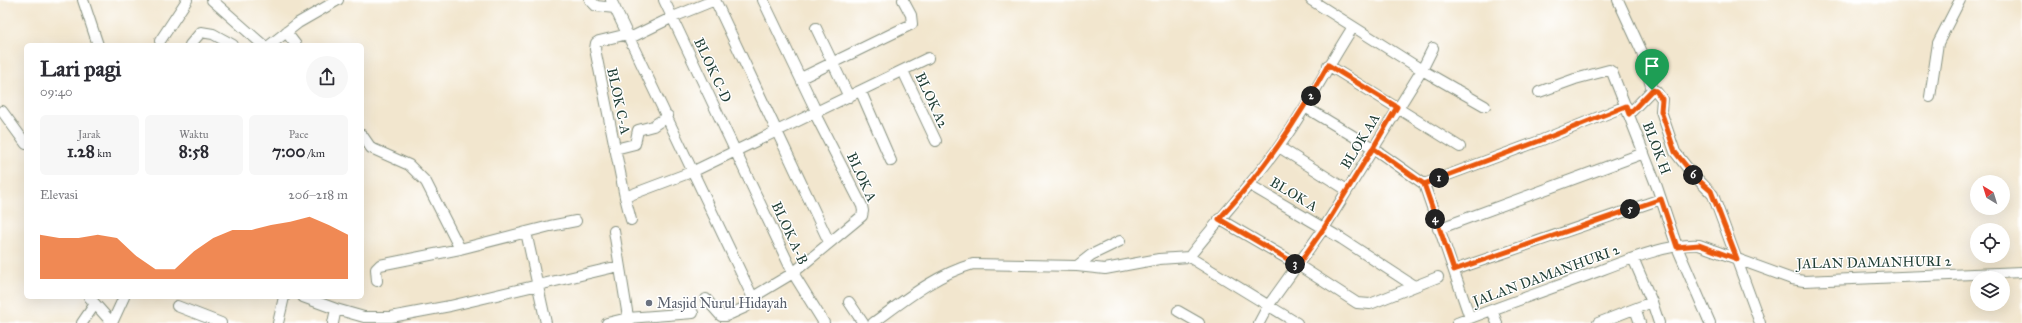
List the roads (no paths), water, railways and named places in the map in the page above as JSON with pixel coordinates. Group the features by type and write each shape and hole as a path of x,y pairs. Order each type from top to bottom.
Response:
{"street":[{"path":"83,0 97,43"},
{"path":"160,41 187,0"},
{"path":"272,43 286,32 338,0"},
{"path":"590,0 596,6 613,4 754,298"},
{"name":"BLOK C-D","path":"664,0 736,151"},
{"path":"629,36 715,0 829,242"},
{"path":"763,0 801,78 816,114"},
{"path":"801,78 912,24 910,15 902,0"},
{"path":"1311,0 1422,70 1485,106"},
{"path":"1618,0 1642,52 1652,90 1656,91 1662,99 1661,111 1677,156 1713,195 1760,323"},
{"path":"1930,97 1938,43 1960,0"},
{"path":"215,1 261,43"},
{"path":"1189,257 1219,219 1250,185 1279,147 1305,107 1328,65 1353,26"},
{"path":"816,28 849,97"},
{"path":"192,43 201,32 207,32 229,43"},
{"path":"286,32 294,43"},
{"name":"BLOK C-A","path":"629,36 599,41 595,46 595,55 625,197 632,220"},
{"name":"BLOK AA","path":"1347,190 1397,107 1422,70 1433,48"},
{"path":"625,197 643,192 694,171 816,114 928,58"},
{"name":"BLOK AA","path":"1328,65 1460,147"},
{"name":"BLOK H","path":"1539,92 1600,72 1609,70 1612,72 1644,153 1677,247 1710,323"},
{"name":"BLOK A2","path":"903,71 936,141"},
{"path":"1424,184 1627,110 1652,90"},
{"path":"861,92 891,161"},
{"path":"1305,107 1373,148 1424,184 1438,229 1470,318"},
{"path":"2,111 24,141"},
{"name":"BLOK A","path":"706,299 721,316 726,316 746,307 754,298 793,273 859,218 863,211 816,114"},
{"path":"616,149 633,146 636,143 638,130 653,126 668,116"},
{"path":"364,138 371,148 409,165 430,187 460,249"},
{"path":"1279,147 1347,190"},
{"name":"BLOK A-B","path":"736,151 793,273 824,323"},
{"path":"1438,229 1644,153"},
{"name":"BLOK A","path":"1250,185 1324,228"},
{"name":"BLOK A","path":"1259,323 1268,306 1324,228 1347,190"},
{"path":"1454,270 1661,199"},
{"path":"1219,219 1298,265 1357,303 1370,304 1438,277"},
{"path":"377,281 376,269 380,265 460,249 576,221"},
{"path":"1324,228 1414,286"},
{"path":"614,231 629,320"},
{"path":"526,232 539,284 546,323"},
{"path":"1077,266 1092,255 1120,241"},
{"name":"JALAN DAMANHURI 2","path":"1457,323 1633,258 1677,247 1699,245 1792,279 1804,281 2022,272"},
{"path":"873,323 931,281 949,272 973,264 1077,266 1105,269 1159,259 1189,257 1297,323"},
{"path":"1633,258 1652,302 1659,323"},
{"path":"308,299 364,317 391,317 498,295 619,266"},
{"path":"82,323 92,300 112,323 123,299"},
{"path":"278,323 284,299"},
{"path":"849,302 864,323"},
{"path":"1598,323 1652,302"},
{"path":"177,306 214,322"},
{"path":"333,323 336,309"},
{"path":"1635,309 1640,323"},
{"path":"1178,310 1199,323"},
{"path":"1492,310 1497,323"},
{"path":"607,323 693,312"}],"place":[{"name":"Masjid Nurul Hidayah","path":"649,303"}]}
